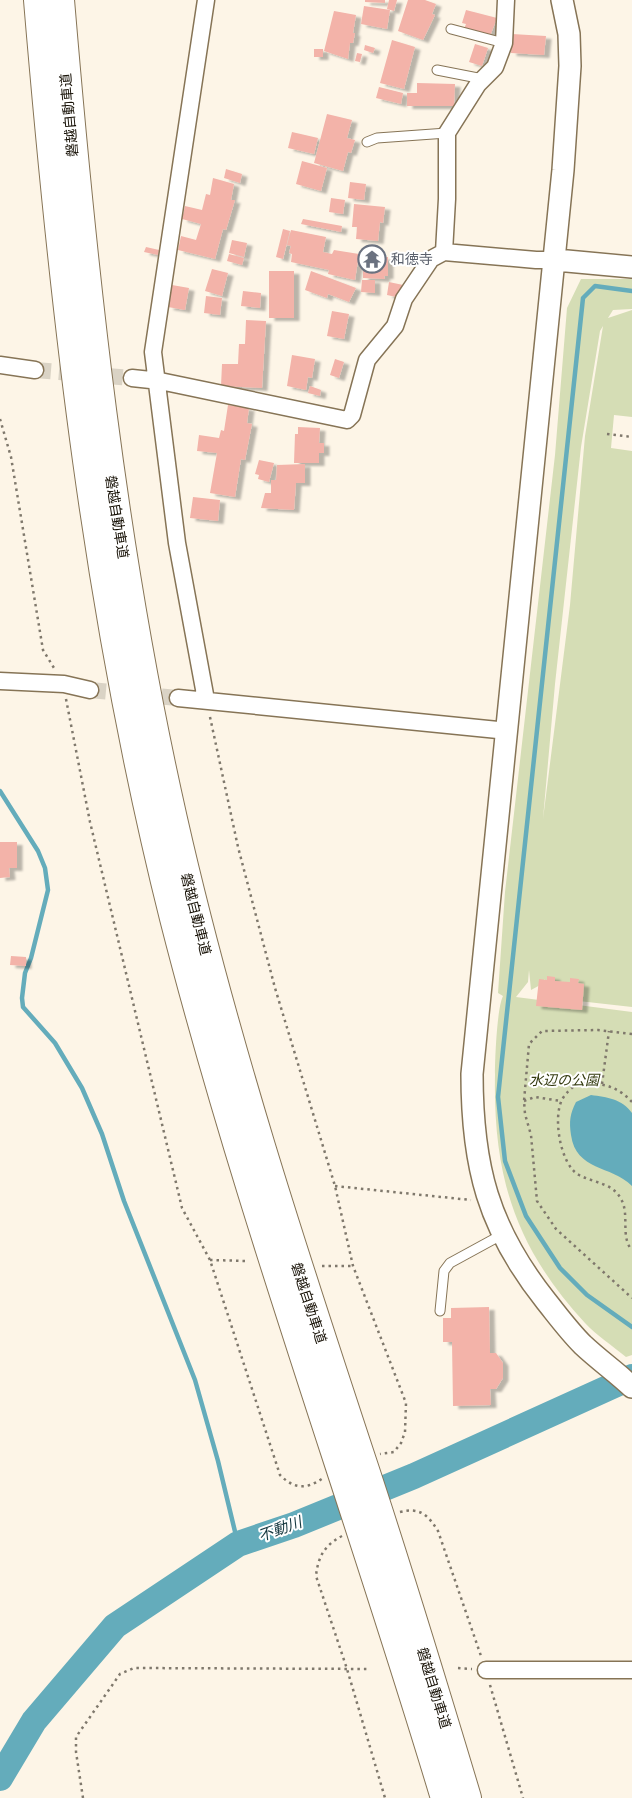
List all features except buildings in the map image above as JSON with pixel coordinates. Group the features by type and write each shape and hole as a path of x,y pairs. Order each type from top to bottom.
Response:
{"highway":[{"name":"磐越自動車道","path":"38,0 50,142 76,392 106,594 152,824 195,996 233,1132 467,1798"},
{"name":"磐越自動車道","path":"60,0 84,271 100,393 129,591 163,770 204,948 248,1108 307,1298 352,1469"},
{"name":"磐越自動車道","path":"370,1521 445,1798"}],"street":[{"path":"206,0 153,352 177,543 206,700"},
{"path":"444,252 447,199 447,133 483,79 495,67 504,43 506,0"},
{"path":"562,0 569,34 569,92 556,260 472,1074 473,1131 480,1175 488,1199 515,1258 538,1291 583,1345 611,1367 632,1387"},
{"path":"132,378 156,381 347,420 352,415 367,360 396,326 404,299 431,259 444,252 632,267"},
{"path":"0,365 36,370"},
{"path":"0,681 64,684 90,690"},
{"path":"178,698 508,731"},
{"path":"486,1670 632,1670"}],"lane":[{"path":"451,29 504,43"},
{"path":"437,70 483,79"},
{"path":"367,142 377,138 447,133"},
{"path":"440,1311 444,1271 450,1263 494,1239"}],"path":[{"path":"0,420 10,457 43,650 64,684 90,822 182,1208 210,1260 280,1475 290,1485 303,1488 394,1452 402,1443 405,1432 406,1403 353,1266 336,1186 275,988 238,847 206,700"},
{"path":"607,434 632,437"},
{"path":"632,1034 559,1029 542,1031 529,1044 524,1101 524,1114 531,1134 537,1201 556,1229 632,1298"},
{"path":"602,1084 609,1031"},
{"path":"632,1102 614,1087 602,1084 575,1085 561,1101 558,1118 559,1130 569,1163 580,1175 606,1185 620,1197 624,1205 627,1241 632,1250"},
{"path":"524,1101 535,1097 561,1101"},
{"path":"336,1186 460,1201 488,1199"},
{"path":"210,1260 248,1261"},
{"path":"322,1266 353,1266"},
{"path":"386,1798 347,1669 316,1576 322,1552 332,1541 370,1521 419,1511 429,1517 438,1531 486,1670 523,1798"},
{"path":"83,1798 76,1752 76,1737 120,1674 134,1668 370,1669"}],"green space":[{"name":"水辺の公園","path":"581,279 632,279 632,309 613,310 608,318 632,310 632,417 614,415 611,448 632,451 632,1007 543,997 545,979 542,984 531,990 529,970 528,982 516,997 632,1012 632,1355 626,1357 590,1328 561,1295 525,1238 504,1178 498,1145 495,1111 496,1045 499,1011 503,996 498,993 505,892 555,455 567,308","holes":["603,326 585,436 570,605 543,819 555,684 581,447 600,331"]}],"water":[{"path":"591,1095 619,1102 632,1113 632,1186 624,1179 587,1161 574,1147 570,1126 572,1110 576,1102"}],"waterway":[{"path":"632,291 595,286 583,298 498,1097 505,1161 526,1216 560,1268 587,1295 632,1327"},
{"path":"0,791 38,851 45,868 48,890 31,958 25,973 22,998 23,1007 55,1043 82,1088 102,1134 124,1201 195,1380 218,1461 238,1544"},
{"name":"不動川","path":"0,1778 34,1721 115,1626 238,1544 294,1525 414,1476 632,1377"}],"tunnel":[{"path":"35,370 132,378"},
{"path":"90,690 178,698"}],"place":[{"name":"和徳寺","path":"372,259"}]}
